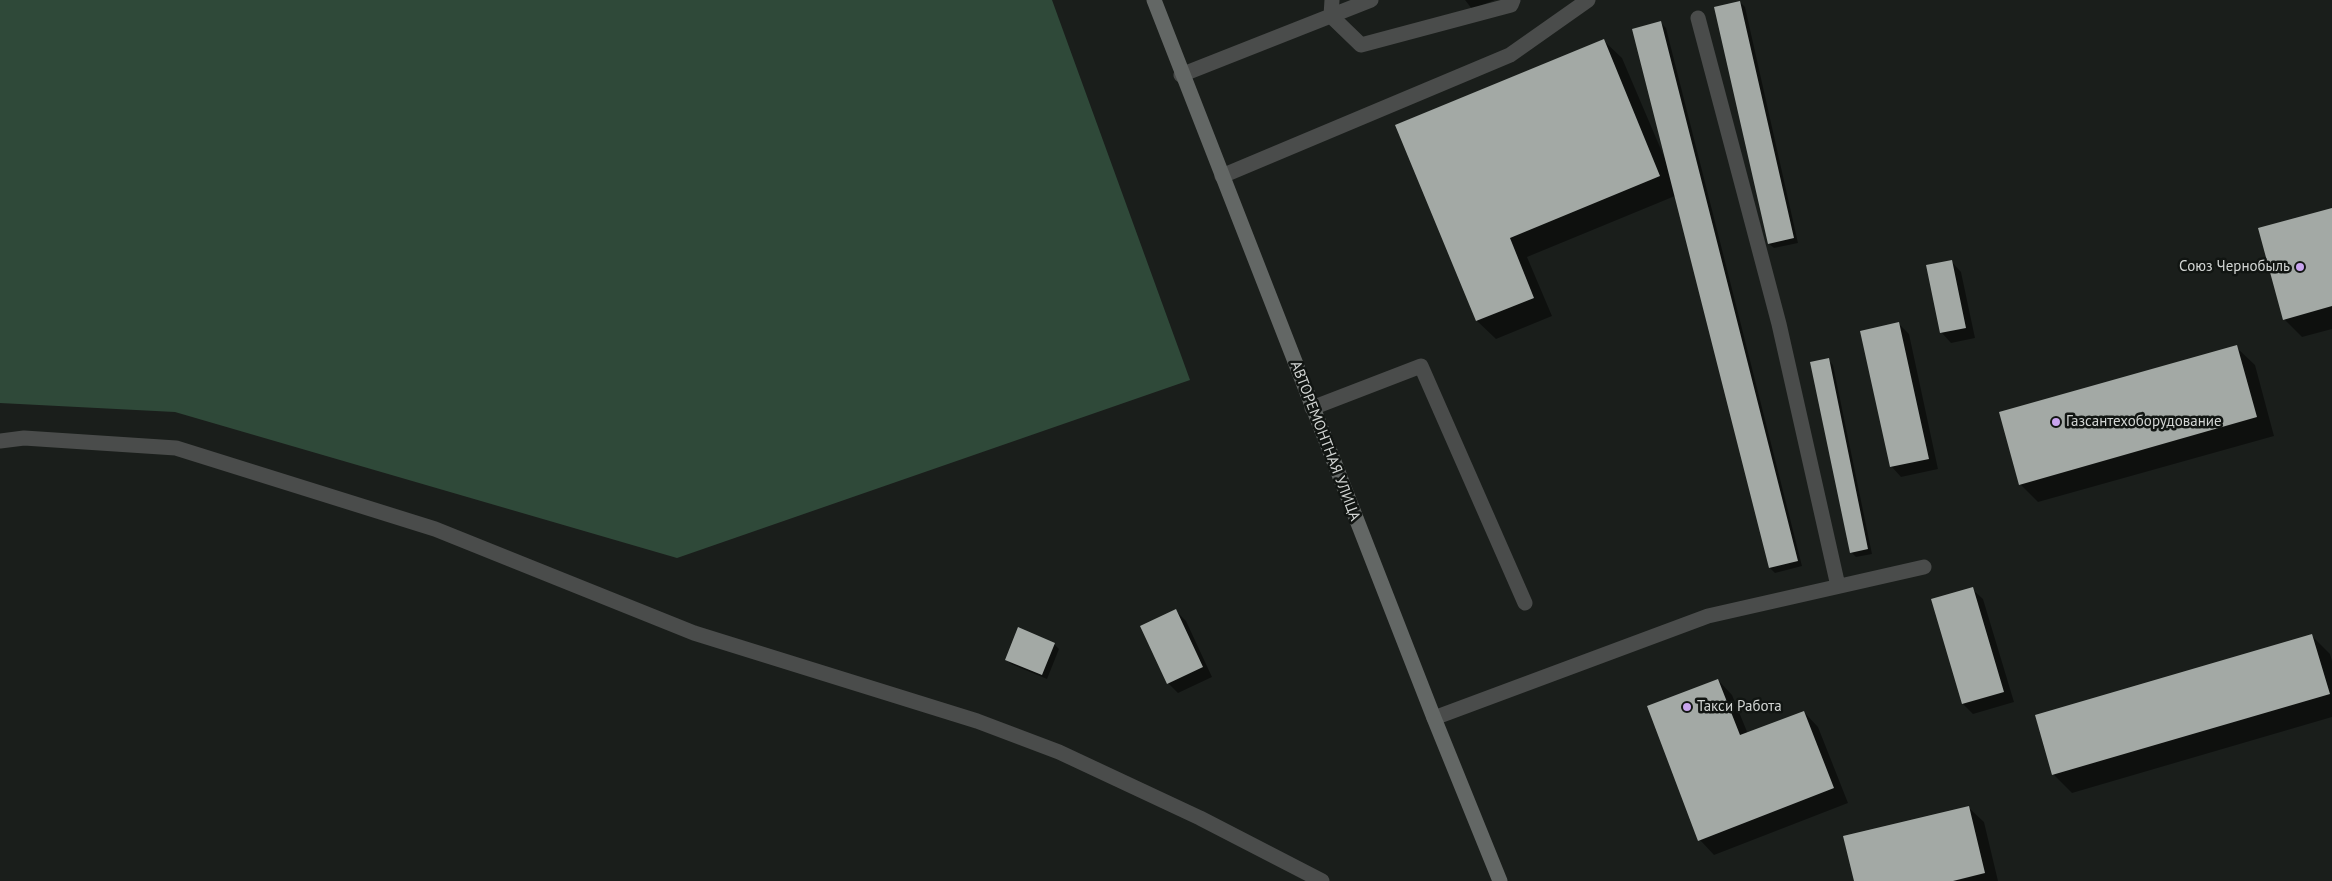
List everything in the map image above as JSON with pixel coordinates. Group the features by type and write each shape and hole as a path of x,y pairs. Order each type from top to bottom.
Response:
{"main road":[{"name":"АВТОРЕМОНТНАЯ УЛИЦА","path":"1154,0 1312,408 1500,881"}],"lane":[{"path":"1332,0 1331,16 1361,45 1511,5 1513,0"},
{"path":"1182,75 1371,0"},
{"path":"1222,176 1510,55 1588,0"},
{"path":"1698,18 1779,324 1838,586"},
{"path":"1312,408 1421,366 1525,603"},
{"path":"0,441 24,438 176,448 435,528 694,633 977,720 1059,752 1200,818 1322,881"},
{"path":"1434,718 1708,616 1924,567"}],"green space":[{"path":"0,0 1052,0 1190,380 677,558 175,412 0,403"}],"building":[{"path":"1740,1 1794,238 1768,244 1714,7"},
{"path":"1661,21 1798,561 1769,568 1632,29"},
{"path":"1604,39 1660,176 1510,238 1534,298 1476,321 1395,125"},
{"name":"Союз Чернобыль","path":"2332,208 2332,306 2283,320 2258,228"},
{"path":"1952,260 1966,328 1940,333 1926,265"},
{"path":"1899,322 1929,459 1890,467 1860,331"},
{"path":"2237,345 2257,417 2019,485 1999,412"},
{"path":"1829,358 1868,549 1850,553 1810,362"},
{"path":"1973,587 2004,692 1962,704 1931,599"},
{"path":"1176,609 1203,667 1167,684 1140,626"},
{"path":"1018,627 1055,643 1042,675 1005,660"},
{"path":"2312,634 2330,694 2052,775 2035,715"},
{"path":"1718,679 1740,735 1804,711 1834,788 1698,841 1647,706"},
{"path":"1969,806 1985,873 1953,881 1854,881 1843,836"}],"place":[{"name":"Союз Чернобыль","path":"2300,267"},
{"name":"Газсантехоборудование","path":"2056,422"},
{"name":"Такси Работа","path":"1687,707"}]}
